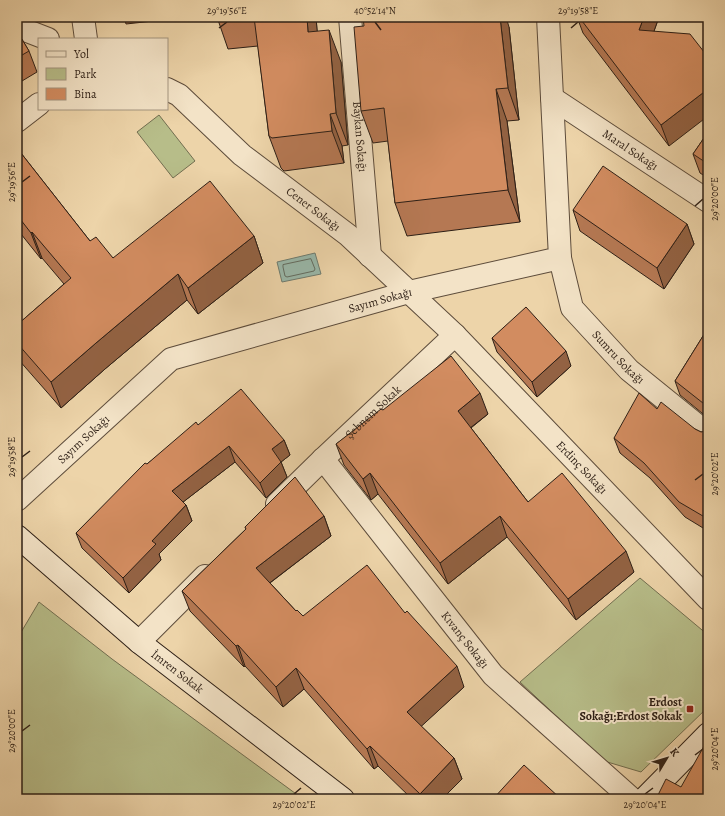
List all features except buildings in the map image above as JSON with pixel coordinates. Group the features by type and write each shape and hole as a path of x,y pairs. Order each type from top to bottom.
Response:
{"street":[{"path":"83,17 86,38"},
{"name":"Baykan Sokağı","path":"350,17 370,256"},
{"path":"548,17 560,258"},
{"path":"17,27 45,38"},
{"name":"Cener Sokağı","path":"168,90 179,95 242,155 348,235 455,335"},
{"name":"Maral Sokağı","path":"552,98 708,201"},
{"path":"17,121 38,105"},
{"name":"Sayım Sokağı","path":"17,500 171,359 409,292 560,258"},
{"name":"Sumru Sokağı","path":"560,258 572,308 629,370 708,434"},
{"name":"Şebnem Sokak","path":"262,520 323,458 455,335"},
{"name":"Erdinç Sokağı","path":"455,335 708,599"},
{"name":"Kıvanç Sokağı","path":"323,458 493,675 632,799"},
{"name":"İmren Sokak","path":"17,536 139,642 343,799"},
{"path":"139,642 217,564"},
{"path":"644,799 708,734"}],"green space":[{"path":"159,115 195,161 173,178 137,132"},
{"path":"640,578 708,635 708,707 641,772 604,761 520,682"},
{"path":"39,602 112,659 303,799 17,799 17,639"}],"water":[{"path":"315,253 321,274 282,282 277,262"}],"place":[{"name":"Erdost Sokağı;Erdost Sokak","path":"690,709"}]}
